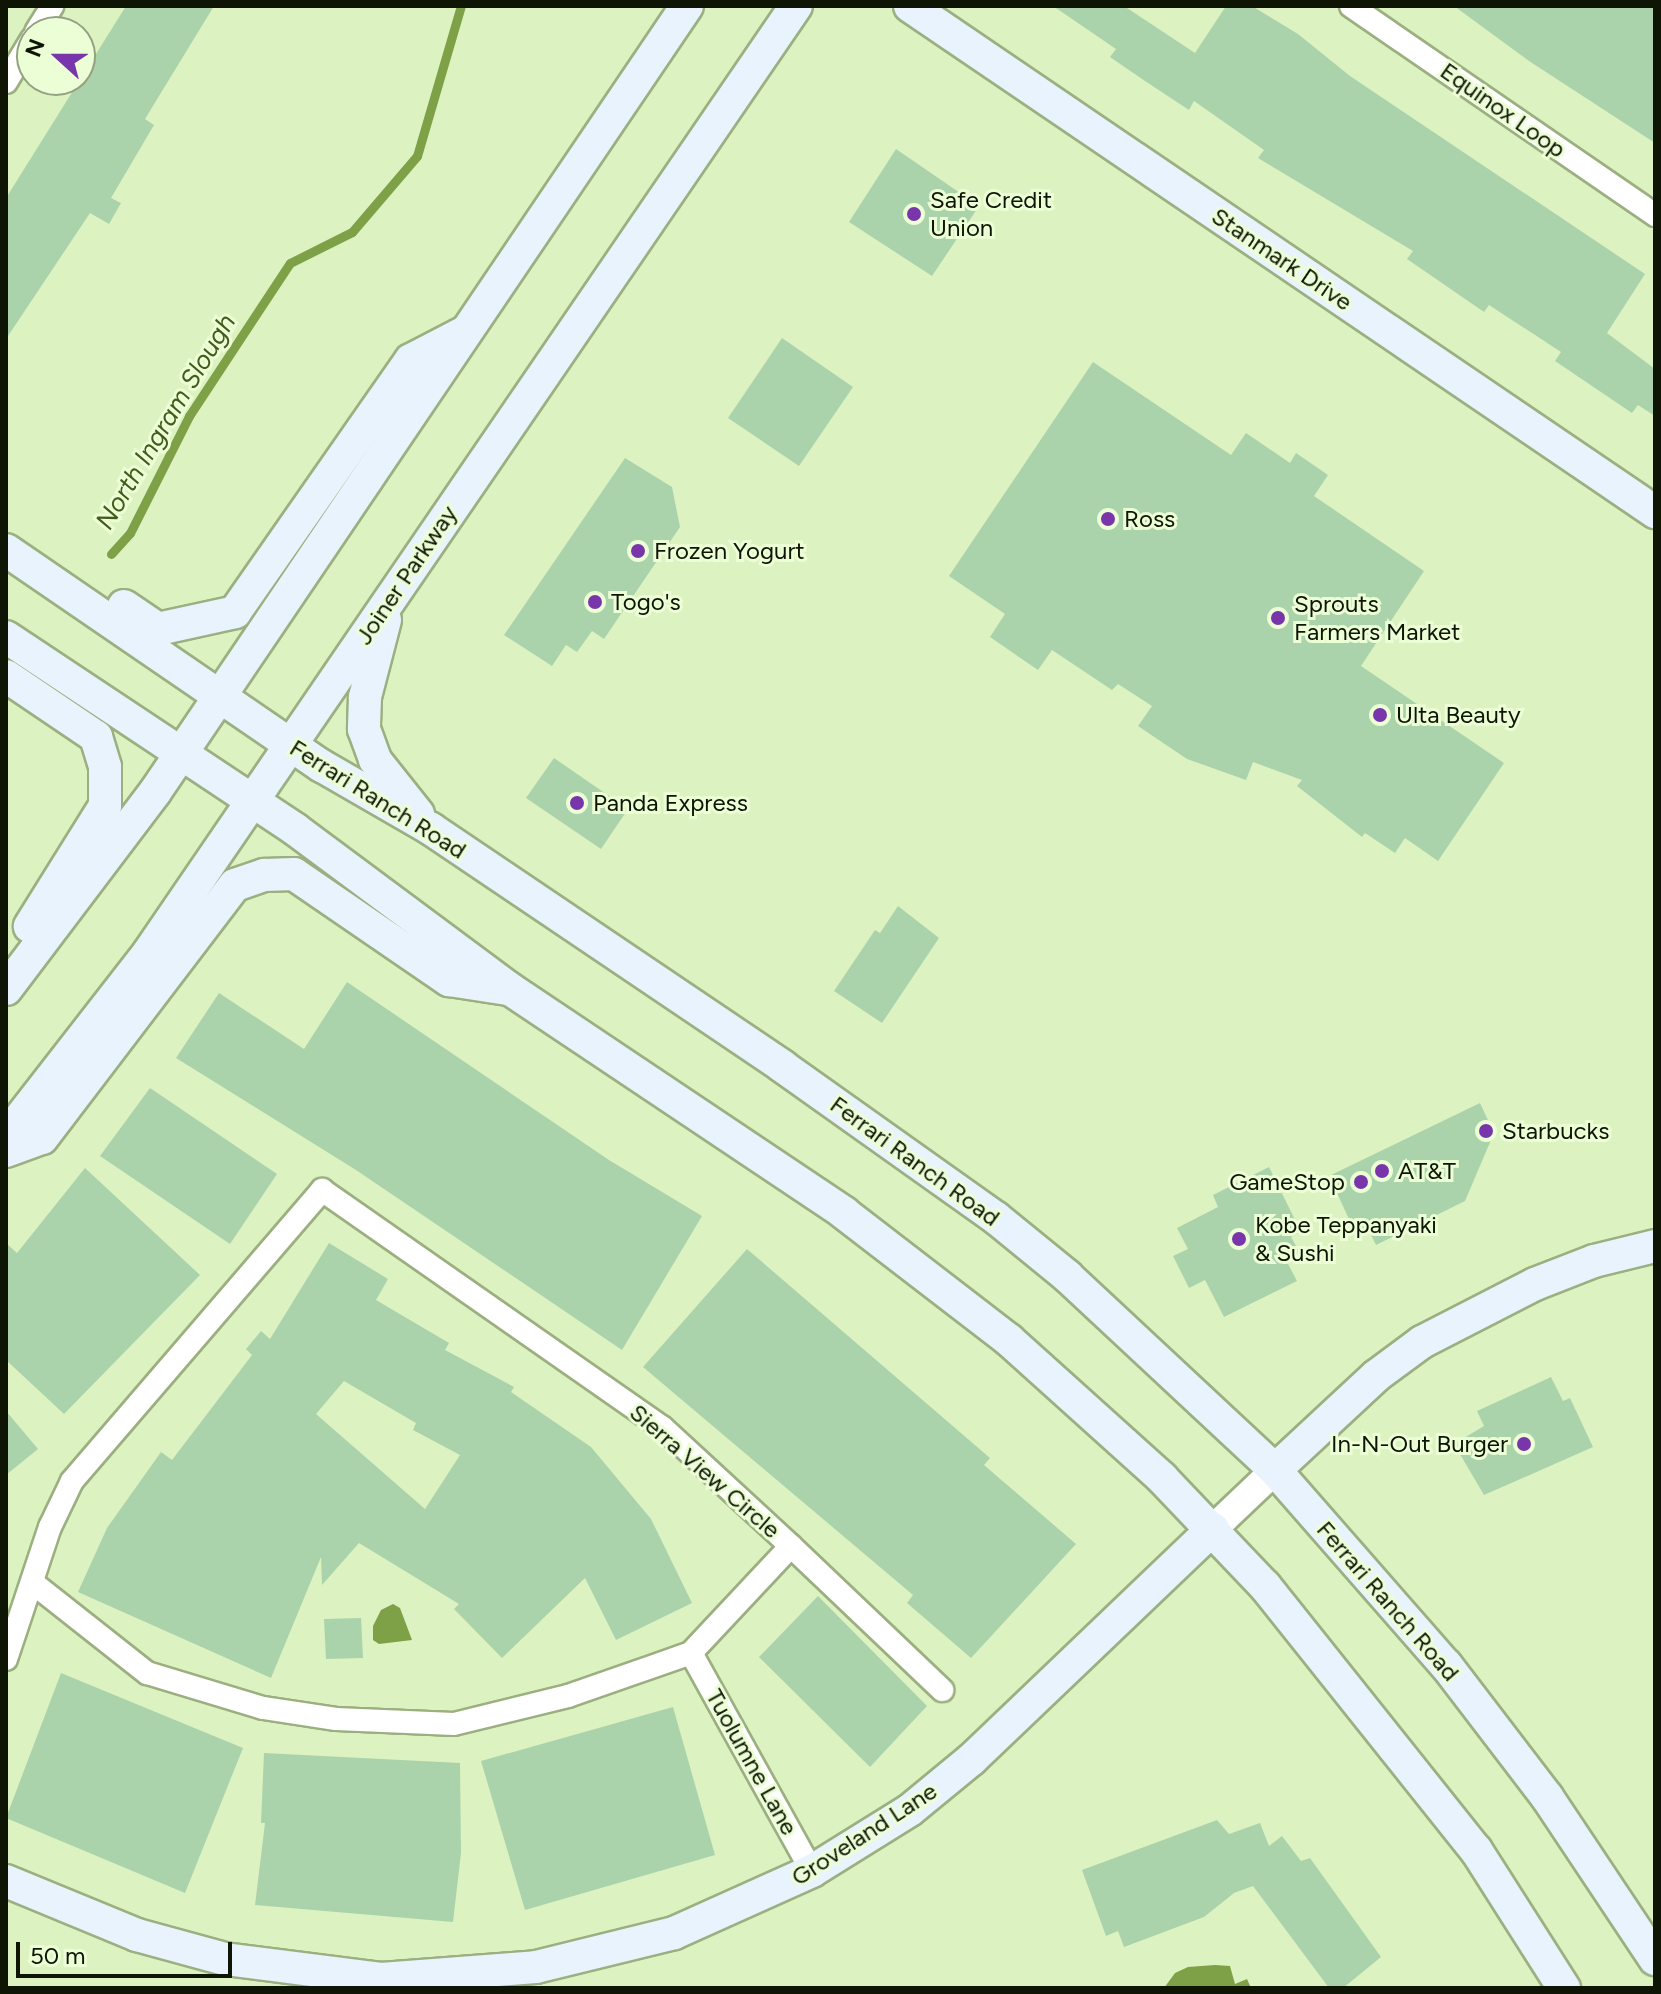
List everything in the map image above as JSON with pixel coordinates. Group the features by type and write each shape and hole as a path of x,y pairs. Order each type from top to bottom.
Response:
{"main road":[{"path":"6,989 180,754 687,6"},
{"name":"Joiner Parkway","path":"6,1136 149,952 796,6"},
{"name":"Stanmark Drive","path":"910,6 1655,512"},
{"path":"6,525 158,629 235,612 411,360 465,332"},
{"name":"Ferrari Ranch Road","path":"6,550 290,745 431,829 996,1218 1137,1337 1275,1470 1446,1665 1547,1797 1655,1959"},
{"path":"392,595 365,697 364,729 375,760 431,829"},
{"path":"6,637 252,801 510,989 844,1213 942,1285 1076,1400 1213,1529 1377,1721 1476,1850 1564,1988"},
{"path":"6,676 96,737 105,767 105,806 6,964"},
{"path":"6,1151 42,1138 235,885 264,875 294,874 449,980 510,989"},
{"name":"Groveland Lane","path":"1275,1470 1376,1376 1434,1335 1535,1284 1594,1261 1655,1246"},
{"name":"Groveland Lane","path":"6,1881 137,1935 211,1955 380,1985 536,1967 608,1952 746,1905 812,1871 910,1810 972,1759 1213,1529"}],"street":[{"name":"Equinox Loop","path":"1351,6 1655,215"},
{"name":"Sierra View Circle","path":"322,1190 662,1427 791,1546 691,1653 568,1696 454,1724 336,1719 263,1708 147,1673 33,1583 50,1527 72,1481 322,1190"},
{"name":"Groveland Lane","path":"1213,1529 1275,1470"},
{"path":"791,1546 942,1690"},
{"path":"6,1659 33,1583"},
{"name":"Tuolumne Lane","path":"691,1653 812,1871"}],"shaded area":[{"path":"393,1604 400,1608 412,1640 379,1644 373,1640 373,1626 381,1610"},
{"path":"1230,1966 1235,1984 1247,1979 1251,1988 1164,1988 1175,1973 1188,1967"}],"building":[{"path":"126,6 214,6 145,119 154,125 111,198 121,203 109,224 90,213 6,339 6,198 70,96 96,96 96,54"},
{"path":"1053,6 1124,6 1195,53 1226,6 1252,6 1298,34 1350,76 1645,274 1607,333 1655,369 1655,416 1638,405 1632,413 1555,361 1561,352 1489,305 1484,312 1407,259 1413,251 1258,158 1264,150 1194,101 1189,110 1145,81 1110,57 1116,49"},
{"path":"1454,6 1655,6 1655,143 1529,61"},
{"name":"Safe Credit Union","path":"896,149 979,206 932,276 849,222"},
{"path":"782,338 853,387 799,466 728,418"},
{"path":"1093,362 1231,455 1246,433 1290,463 1296,453 1328,475 1314,496 1424,571 1361,666 1504,763 1438,861 1405,838 1395,853 1365,833 1362,837 1297,786 1302,780 1253,762 1246,780 1187,759 1138,726 1152,706 1118,684 1112,690 1052,650 1038,670 990,637 1005,614 949,576"},
{"path":"625,458 672,487 680,527 604,639 592,631 577,652 566,645 552,666 504,635"},
{"name":"Panda Express","path":"554,758 628,809 601,849 526,798"},
{"path":"898,906 939,938 882,1023 834,991 875,930 880,933"},
{"path":"347,982 609,1160 702,1216 622,1350 356,1170 176,1058 219,993 304,1049"},
{"path":"150,1088 277,1174 230,1244 100,1156"},
{"path":"1480,1103 1494,1133 1465,1201 1376,1245 1368,1229 1356,1234 1329,1176"},
{"path":"1269,1167 1301,1232 1291,1237 1300,1253 1286,1260 1297,1281 1224,1317 1205,1280 1189,1288 1173,1256 1188,1249 1177,1228 1218,1207 1213,1195"},
{"path":"85,1168 200,1275 64,1414 6,1360 6,1243 17,1253"},
{"path":"329,1243 388,1279 376,1300 449,1343 445,1350 514,1387 511,1392 591,1447 651,1519 692,1603 616,1640 585,1578 502,1658 454,1609 459,1604 359,1543 322,1585 321,1557 271,1678 78,1592 107,1528 161,1452 172,1460 252,1355 246,1349 261,1331 270,1339","holes":["344,1381 416,1423 413,1430 460,1455 425,1509 316,1414"]},
{"path":"747,1249 990,1458 984,1465 1076,1544 971,1658 907,1603 913,1595 643,1367"},
{"name":"In-N-Out Burger","path":"1551,1377 1563,1401 1570,1398 1593,1447 1484,1495 1454,1444 1484,1426 1477,1411"},
{"path":"6,1411 38,1449 6,1475"},
{"path":"818,1596 927,1706 870,1767 759,1657"},
{"path":"361,1618 363,1658 326,1659 324,1619"},
{"path":"61,1673 243,1748 185,1893 6,1818"},
{"path":"673,1707 715,1855 525,1910 481,1761"},
{"path":"264,1753 460,1763 461,1853 453,1922 255,1905 265,1823 261,1823"},
{"path":"1217,1820 1229,1834 1260,1823 1269,1846 1282,1836 1301,1861 1310,1858 1381,1957 1343,1988 1329,1988 1253,1886 1234,1893 1204,1917 1124,1947 1118,1931 1106,1936 1082,1870"}],"waterway":[{"name":"North Ingram Slough","path":"111,554 130,533 189,416 290,263 352,232 417,156 461,6"}],"place":[{"name":"Safe Credit Union","path":"914,214"},
{"name":"Ross","path":"1108,519"},
{"name":"Frozen Yogurt","path":"638,551"},
{"name":"Togo's","path":"595,602"},
{"name":"Sprouts Farmers Market","path":"1278,618"},
{"name":"Ulta Beauty","path":"1380,715"},
{"name":"Panda Express","path":"577,803"},
{"name":"Starbucks","path":"1486,1131"},
{"name":"AT&T","path":"1382,1171"},
{"name":"GameStop","path":"1361,1182"},
{"name":"Kobe Teppanyaki & Sushi","path":"1239,1239"},
{"name":"In-N-Out Burger","path":"1524,1444"}]}
